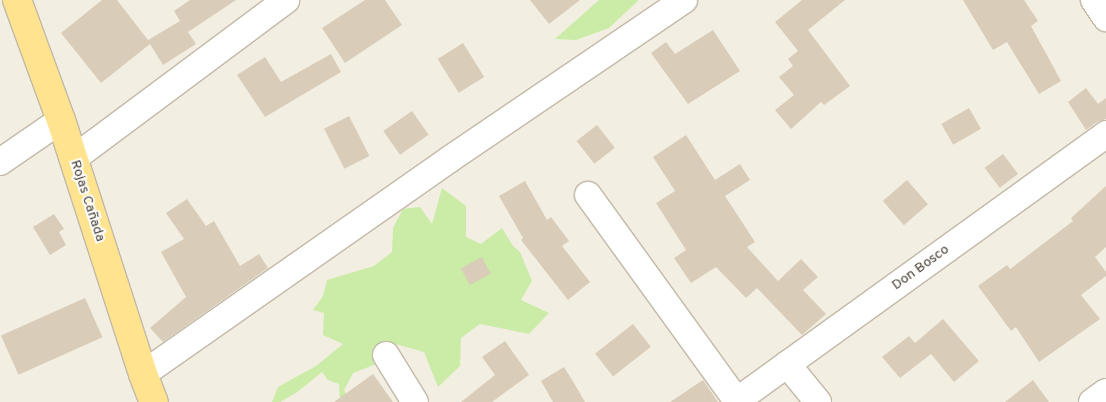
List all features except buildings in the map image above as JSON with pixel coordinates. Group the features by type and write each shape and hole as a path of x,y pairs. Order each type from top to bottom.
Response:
{"main road":[{"name":"Rojas Cañada","path":"18,0 61,120 143,374 154,402"}],"street":[{"path":"73,158 286,0"},
{"path":"143,374 450,159 684,0"},
{"path":"1094,0 1106,18"},
{"path":"0,162 61,120"},
{"name":"Don Bosco","path":"736,401 1106,134"},
{"path":"588,195 736,401"},
{"path":"386,355 416,402"},
{"path":"787,364 818,402"},
{"path":"1092,402 1106,392"}],"green space":[{"path":"599,0 639,0 609,28 576,40 555,39"},
{"path":"442,188 466,206 466,237 481,244 502,228 513,246 520,252 532,281 521,300 549,313 529,334 480,324 461,338 460,366 438,387 424,352 388,342 378,355 384,361 353,373 344,390 352,402 340,402 339,384 328,380 322,372 296,393 280,402 272,402 278,387 316,366 343,344 323,335 324,313 313,310 323,296 327,280 374,266 392,252 393,228 403,209 420,207 432,224"}]}
